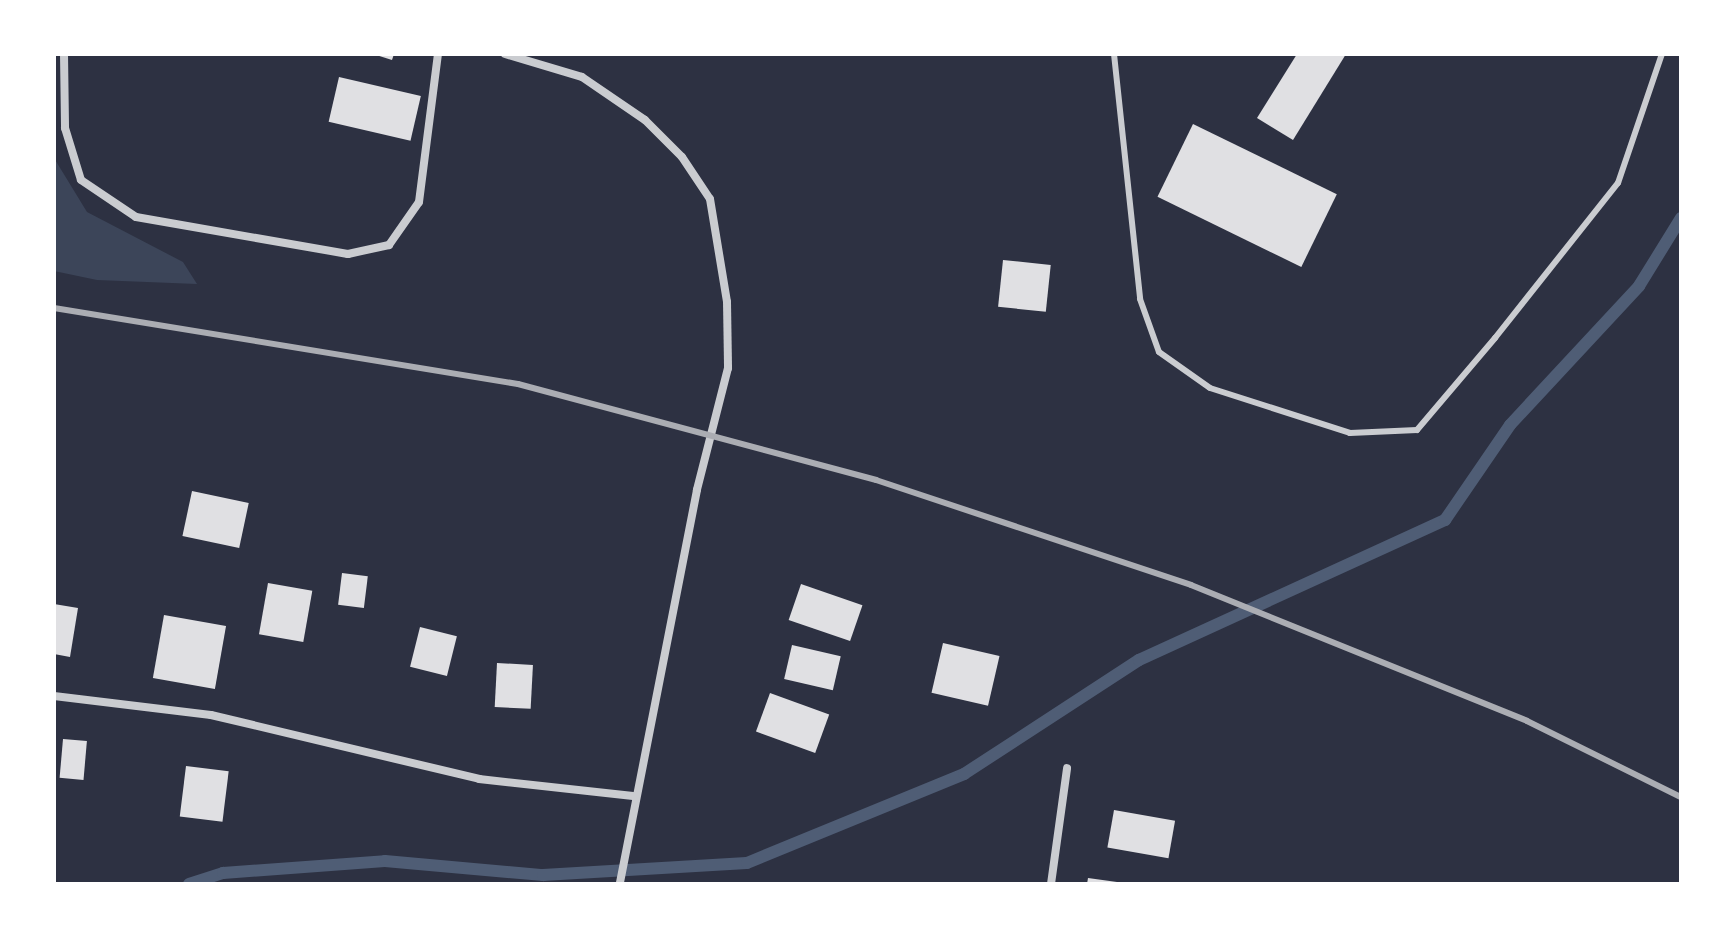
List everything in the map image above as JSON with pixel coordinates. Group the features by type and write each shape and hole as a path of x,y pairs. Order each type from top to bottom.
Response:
{"street":[{"path":"64,54 65,128 81,180 136,217 348,254 389,245 419,202 438,54"},
{"path":"505,54 582,77 645,120 682,157 710,199 719,248 728,368 633,796 620,884"},
{"path":"54,696 211,715 479,779 633,796"},
{"path":"1051,884 1067,768"}],"lane":[{"path":"1114,54 1140,299 1159,352 1210,388 1350,433 1417,430 1495,338 1618,183 1662,54"}],"shaded area":[{"path":"54,158 87,212 183,262 197,284 97,280 54,271"}],"building":[{"path":"373,54 394,54 392,60"},
{"path":"1297,54 1346,54 1293,140 1257,118"},
{"path":"339,77 421,96 410,141 329,122"},
{"path":"1193,124 1337,194 1301,267 1157,197"},
{"path":"1003,260 1051,265 1046,312 998,307"},
{"path":"192,491 249,503 239,548 182,536"},
{"path":"342,573 368,576 364,608 338,605"},
{"path":"268,583 312,591 303,642 259,634"},
{"path":"801,584 862,605 850,641 789,620"},
{"path":"54,604 78,608 70,657 54,654"},
{"path":"164,615 226,626 215,689 153,678"},
{"path":"420,627 457,636 447,676 410,667"},
{"path":"943,643 1000,656 988,706 932,693"},
{"path":"792,645 841,656 833,690 784,679"},
{"path":"497,663 533,665 531,709 495,707"},
{"path":"770,693 829,715 815,753 756,732"},
{"path":"63,739 87,741 84,780 60,778"},
{"path":"186,766 229,771 222,822 180,817"},
{"path":"1114,810 1175,821 1168,858 1107,847"},
{"path":"1088,878 1117,882 1117,884 1087,884"}],"waterway":[{"path":"189,884 223,873 385,861 543,875 747,863 964,774 1139,660 1445,520 1510,425 1639,286 1681,218"}],"railway":[{"path":"54,308 518,384 876,480 1191,585 1527,721 1681,797"}]}
